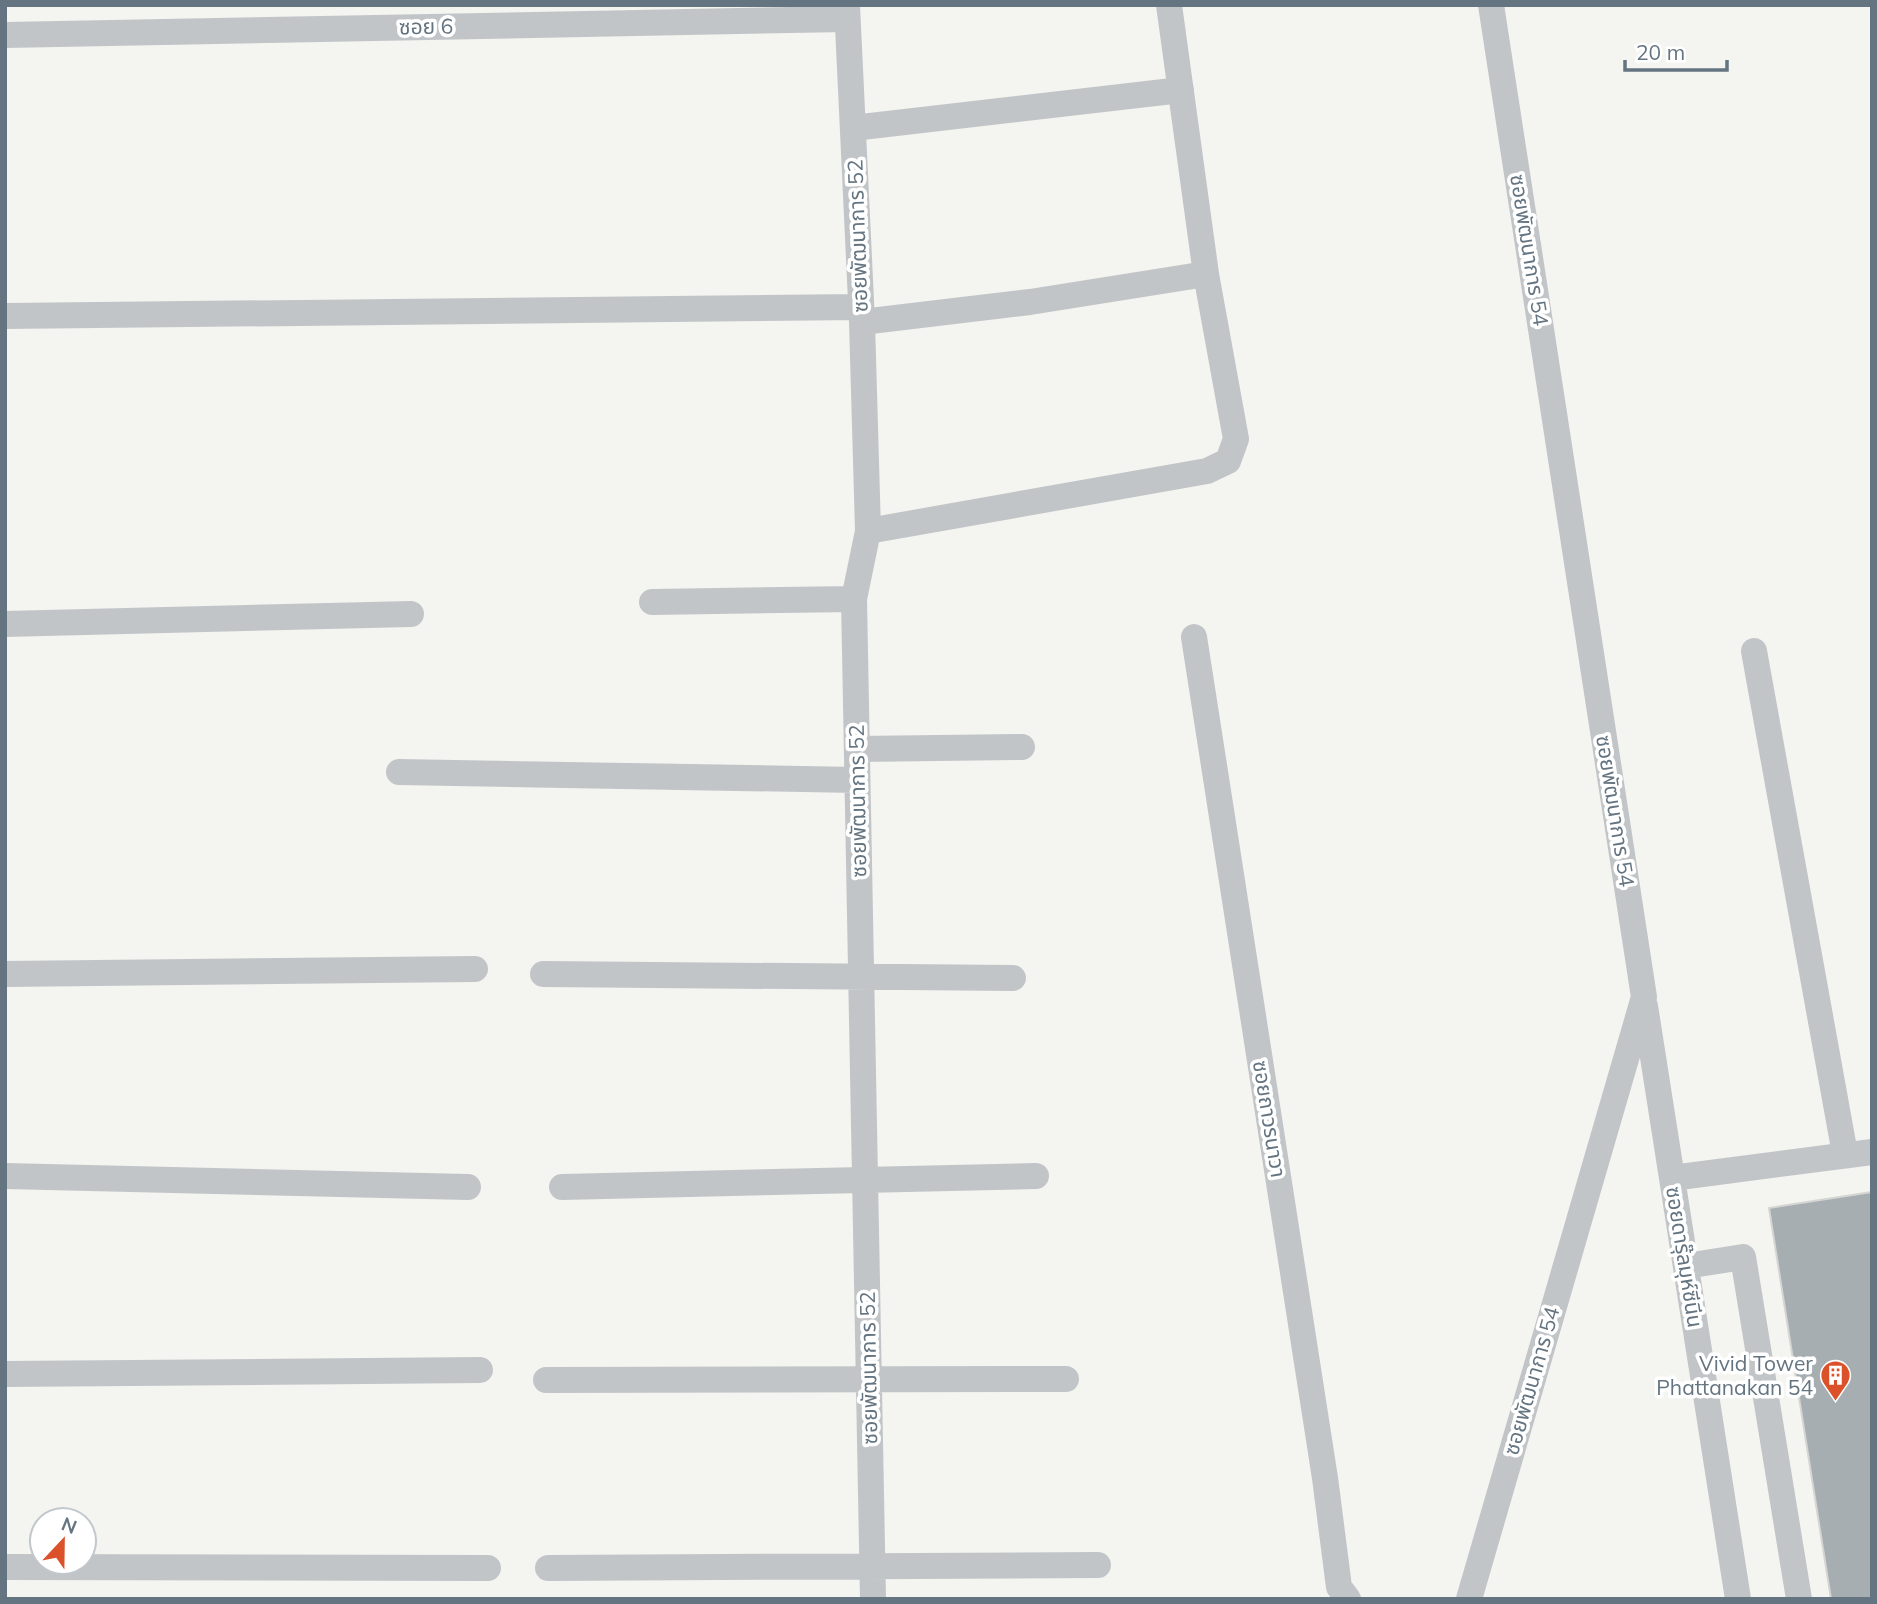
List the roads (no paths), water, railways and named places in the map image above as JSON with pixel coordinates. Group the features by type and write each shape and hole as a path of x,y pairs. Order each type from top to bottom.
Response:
{"street":[{"path":"868,531 1207,471 1228,461 1236,439 1206,274 1170,5"},
{"name":"ซอยพัฒนาการ 54","path":"1469,1599 1644,997 1491,5"},
{"name":"ซอย 6","path":"5,36 847,12"},
{"name":"ซอยพัฒนาการ 52","path":"847,12 868,531 854,599 873,1599"},
{"path":"853,128 1181,90"},
{"path":"5,316 861,315 1030,302 1206,274"},
{"path":"652,602 854,599"},
{"path":"5,624 411,614"},
{"name":"ซอยถาวรนาวา","path":"1194,637 1321,1450 1339,1587 1348,1599"},
{"path":"1754,651 1845,1154"},
{"path":"857,748 1022,747"},
{"path":"399,772 857,780"},
{"path":"5,974 475,969"},
{"path":"543,974 1013,978"},
{"name":"ซอยดารุ๊ลมุห์ซีนีน","path":"1644,997 1738,1599"},
{"path":"1672,1178 1872,1152"},
{"path":"5,1176 468,1187"},
{"path":"562,1187 1036,1176"},
{"path":"1686,1266 1743,1257 1798,1599"},
{"path":"5,1374 480,1370"},
{"path":"546,1380 1066,1379"},
{"path":"548,1568 1097,1565"},
{"path":"5,1567 488,1568"}],"place":[{"name":"Vivid Tower Phattanakan 54","path":"1836,1403"}]}
